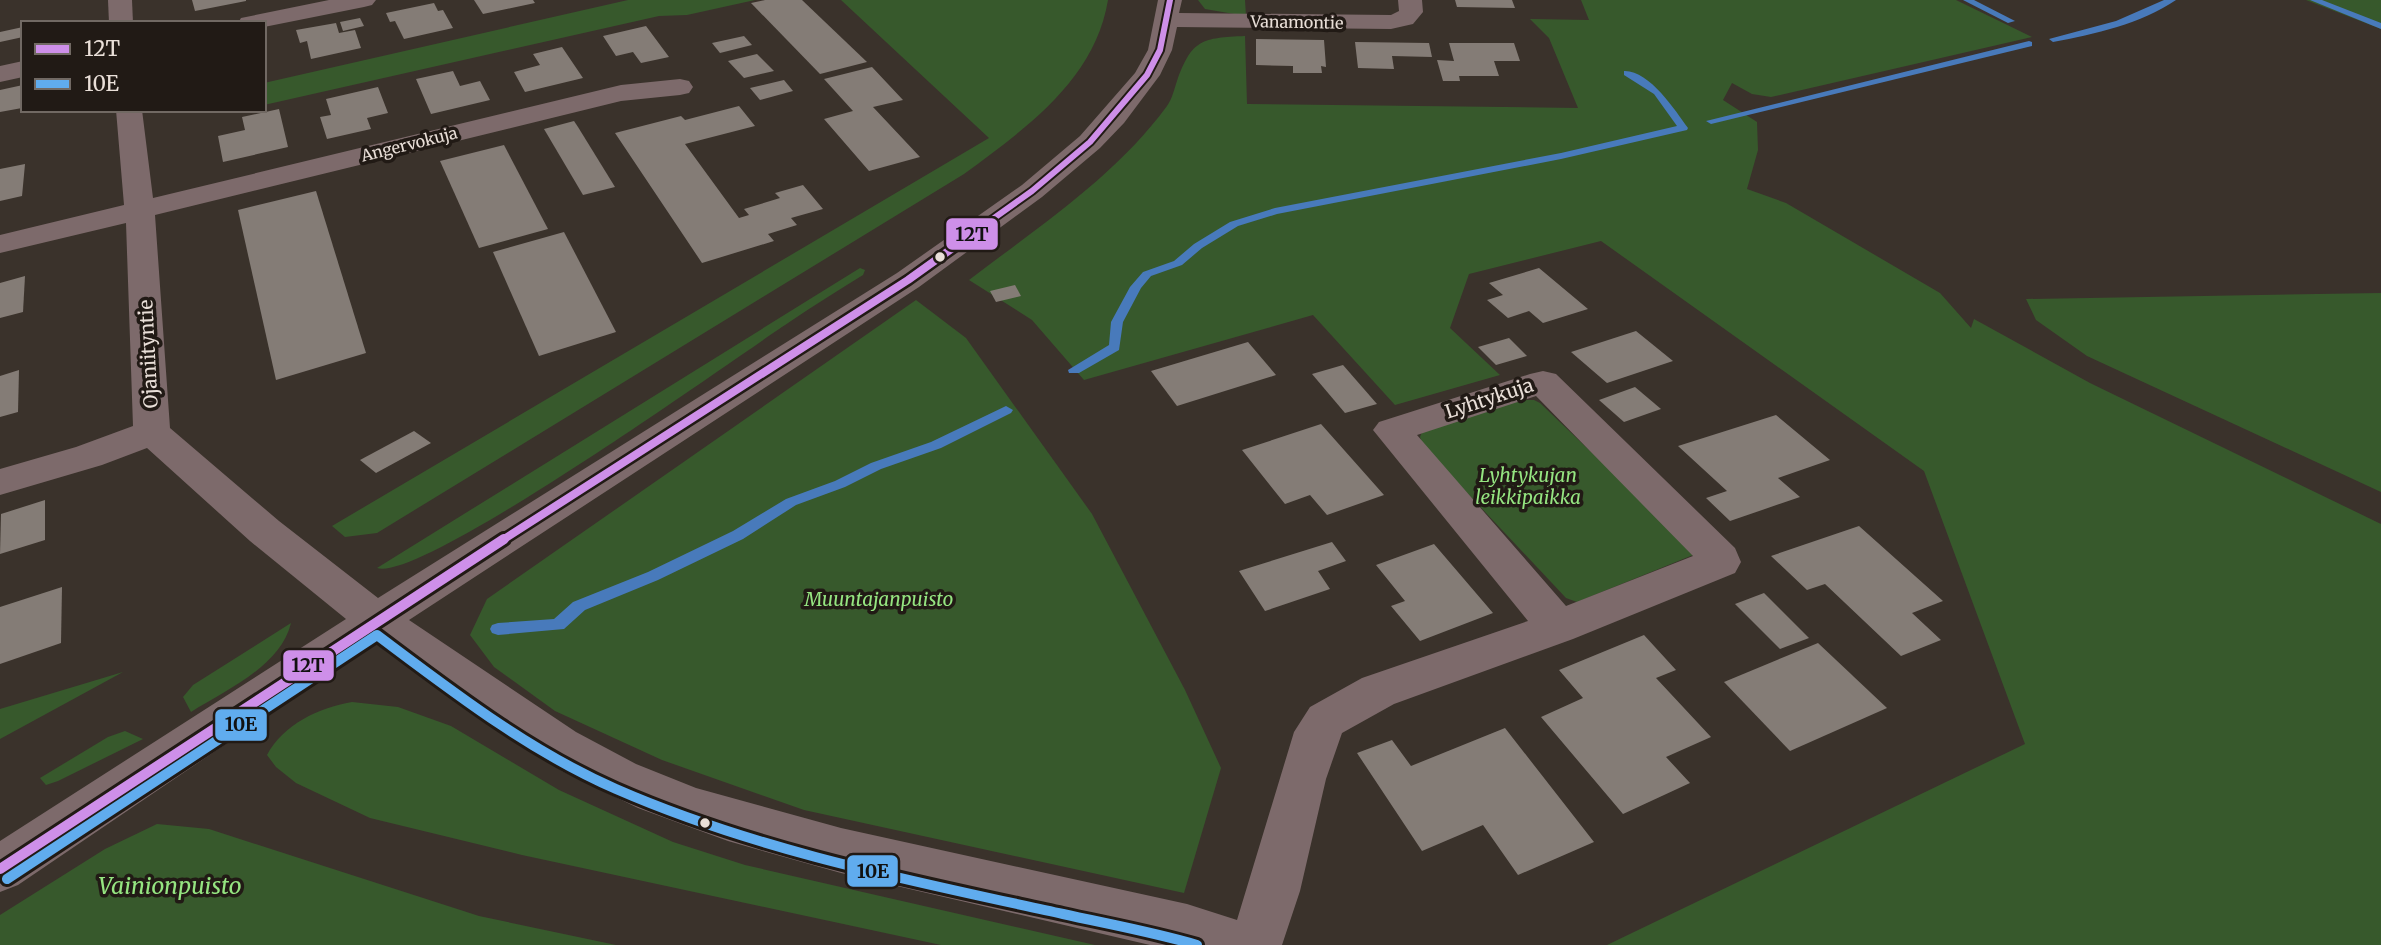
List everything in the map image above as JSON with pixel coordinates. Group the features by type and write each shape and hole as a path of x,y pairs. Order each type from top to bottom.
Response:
{"street":[{"path":"120,0 121,21"},
{"path":"258,21 335,3 364,0"},
{"name":"Vanamontie","path":"1169,10 1391,22 1405,19 1411,12 1410,0"},
{"path":"0,869 377,620 908,280 1032,191 1090,142 1147,75 1160,50 1169,10"},
{"path":"0,74 21,69"},
{"name":"Angervokuja","path":"0,244 621,93 680,87"},
{"name":"Ojaniityntie","path":"129,112 140,210 152,432 377,620 534,731 618,777 676,801 746,825 832,848 1187,929 1237,945"},
{"name":"Lyhtykuja","path":"1255,945 1275,891 1302,779 1317,732 1326,720 1378,691 1558,627 1717,564 1720,558 1544,382 1392,430 1558,627"},
{"path":"0,482 89,456 152,432"}],"green space":[{"path":"628,0 755,0 687,15 659,16 266,105 266,83"},
{"path":"841,0 1108,0 1101,29 1089,55 1073,78 1033,120 964,174 377,533 345,537 332,526 989,138"},
{"path":"1198,0 1245,0 1246,16 1205,9"},
{"path":"1581,0 1956,0 2032,37 1771,97 1752,94 1732,83 1723,100 1757,122 1758,150 1747,189 1786,203 1940,293 1971,328 1974,319 2090,383 2381,524 2381,945 1607,945 2025,744 1924,471 1601,241 1469,274 1450,328 1500,375 1395,405 1313,315 1084,380 1032,320 969,280 1074,200 1124,156 1167,106 1182,67 1200,44 1218,38 1245,36 1247,104 1578,108 1549,38 1530,19 1589,20"},
{"path":"2306,0 2381,0 2381,29"},
{"path":"860,268 865,270 863,275 513,506 453,541 405,563 377,568"},
{"path":"2381,293 2381,492 2087,356 2036,320 2026,299"},
{"name":"Muuntajanpuisto","path":"916,300 966,338 1092,514 1185,690 1221,768 1184,893 804,810 662,760 555,711 494,667 470,635 487,599"},
{"name":"Lyhtykujan leikkipaikka","path":"1517,400 1534,400 1540,403 1684,541 1693,555 1577,602 1566,598 1424,447 1420,437 1422,432"},
{"path":"291,623 276,652 264,664 235,686 191,712 183,697 193,685"},
{"path":"123,672 0,739 0,709"},
{"path":"352,702 398,707 451,726 559,790 673,842 745,865 1095,945 941,945 522,855 370,818 296,783 276,767 267,755 283,734 303,719 327,708"},
{"path":"125,731 143,739 58,781 46,785 40,778 108,737"},
{"name":"Vainionpuisto","path":"157,824 209,829 479,916 616,945 0,945 0,915 105,849"}],"building":[{"path":"192,0 246,0 246,1 195,11"},
{"path":"474,0 533,0 535,3 483,14"},
{"path":"765,0 802,0 867,62 820,74 751,3"},
{"path":"1455,0 1512,0 1515,8 1457,7"},
{"path":"434,3 438,11 443,10 453,28 404,39 395,21 390,22 386,13"},
{"path":"360,18 364,26 343,31 340,22"},
{"path":"336,23 339,33 355,30 361,48 311,59 307,41 300,43 296,30"},
{"path":"646,26 669,57 641,63 633,52 616,56 603,36"},
{"path":"21,27 21,37 0,42 0,32"},
{"path":"744,36 752,45 720,53 712,43"},
{"path":"1256,39 1324,40 1326,67 1321,66 1322,73 1293,73 1293,66 1256,65"},
{"path":"1355,42 1429,43 1432,57 1392,56 1394,69 1358,68"},
{"path":"1449,43 1514,43 1520,61 1494,61 1499,76 1459,76 1460,81 1443,81 1437,60 1454,61"},
{"path":"562,47 583,78 525,92 514,72 540,65 533,54"},
{"path":"757,54 774,71 744,78 728,61"},
{"path":"872,67 903,100 873,107 920,157 869,171 824,119 853,111 824,79"},
{"path":"453,71 460,86 480,81 490,100 431,114 416,79"},
{"path":"784,80 793,91 760,100 750,88"},
{"path":"21,85 21,108 0,112 0,90"},
{"path":"378,87 388,113 367,118 371,129 327,139 320,117 331,115 326,99"},
{"path":"739,106 755,126 685,144 739,218 749,215 744,209 780,198 775,193 803,185 823,209 791,218 797,225 768,234 774,241 702,263 615,133 681,116 685,120"},
{"path":"279,109 288,147 223,162 218,136 245,130 242,117"},
{"path":"574,121 615,187 583,195 544,129"},
{"path":"504,145 548,229 479,248 440,161"},
{"path":"25,164 22,196 0,201 0,169"},
{"path":"316,191 366,353 276,380 238,210"},
{"path":"564,232 616,332 539,356 493,252"},
{"path":"1539,268 1588,309 1543,323 1529,311 1508,318 1487,300 1503,295 1489,283"},
{"path":"25,276 23,312 0,318 0,283"},
{"path":"1015,285 1021,296 996,302 990,291"},
{"path":"1636,331 1673,361 1607,383 1571,352"},
{"path":"1509,338 1527,356 1496,365 1478,347"},
{"path":"1248,342 1276,375 1177,406 1151,371"},
{"path":"1343,365 1377,404 1345,413 1312,374"},
{"path":"19,370 18,412 0,417 0,376"},
{"path":"1635,387 1661,409 1624,422 1599,400"},
{"path":"1776,415 1830,460 1778,478 1800,497 1730,521 1706,498 1727,491 1678,446"},
{"path":"1321,424 1384,495 1327,515 1310,495 1285,504 1242,450"},
{"path":"414,431 431,443 376,473 360,460"},
{"path":"45,500 45,540 0,554 1,514"},
{"path":"1859,526 1943,601 1912,613 1941,640 1901,656 1825,584 1807,590 1771,556"},
{"path":"1332,542 1346,561 1318,571 1330,589 1265,611 1239,571"},
{"path":"1434,544 1493,613 1420,641 1391,606 1405,601 1376,565"},
{"path":"62,587 61,643 0,664 0,607"},
{"path":"1764,593 1809,638 1780,649 1735,604"},
{"path":"1644,635 1676,670 1656,678 1711,737 1666,757 1690,783 1623,814 1541,717 1583,698 1559,670"},
{"path":"1818,643 1887,708 1790,751 1724,682"},
{"path":"1505,728 1594,842 1518,875 1483,825 1422,851 1357,753 1392,740 1411,766"}],"waterway":[{"path":"1967,0 2011,21"},
{"path":"2053,39 2119,23 2172,0"},
{"path":"2314,0 2381,26"},
{"path":"1711,121 2029,44"},
{"path":"1074,370 1115,347 1117,322 1136,287 1147,274 1178,263 1198,246 1234,224 1275,211 1561,156 1683,128 1657,92 1627,73"},
{"path":"498,629 558,625 579,606 653,576 738,535 791,502 840,484 876,466 936,445 1006,410"}],"transit line":[{"name":"12T","path":"0,869 377,620 908,280 1032,191 1090,142 1147,75 1160,50 1170,0"},
{"name":"10E","path":"7,879 377,635 462,699 521,739 584,774 670,811 724,830 836,862 1197,945"}]}
